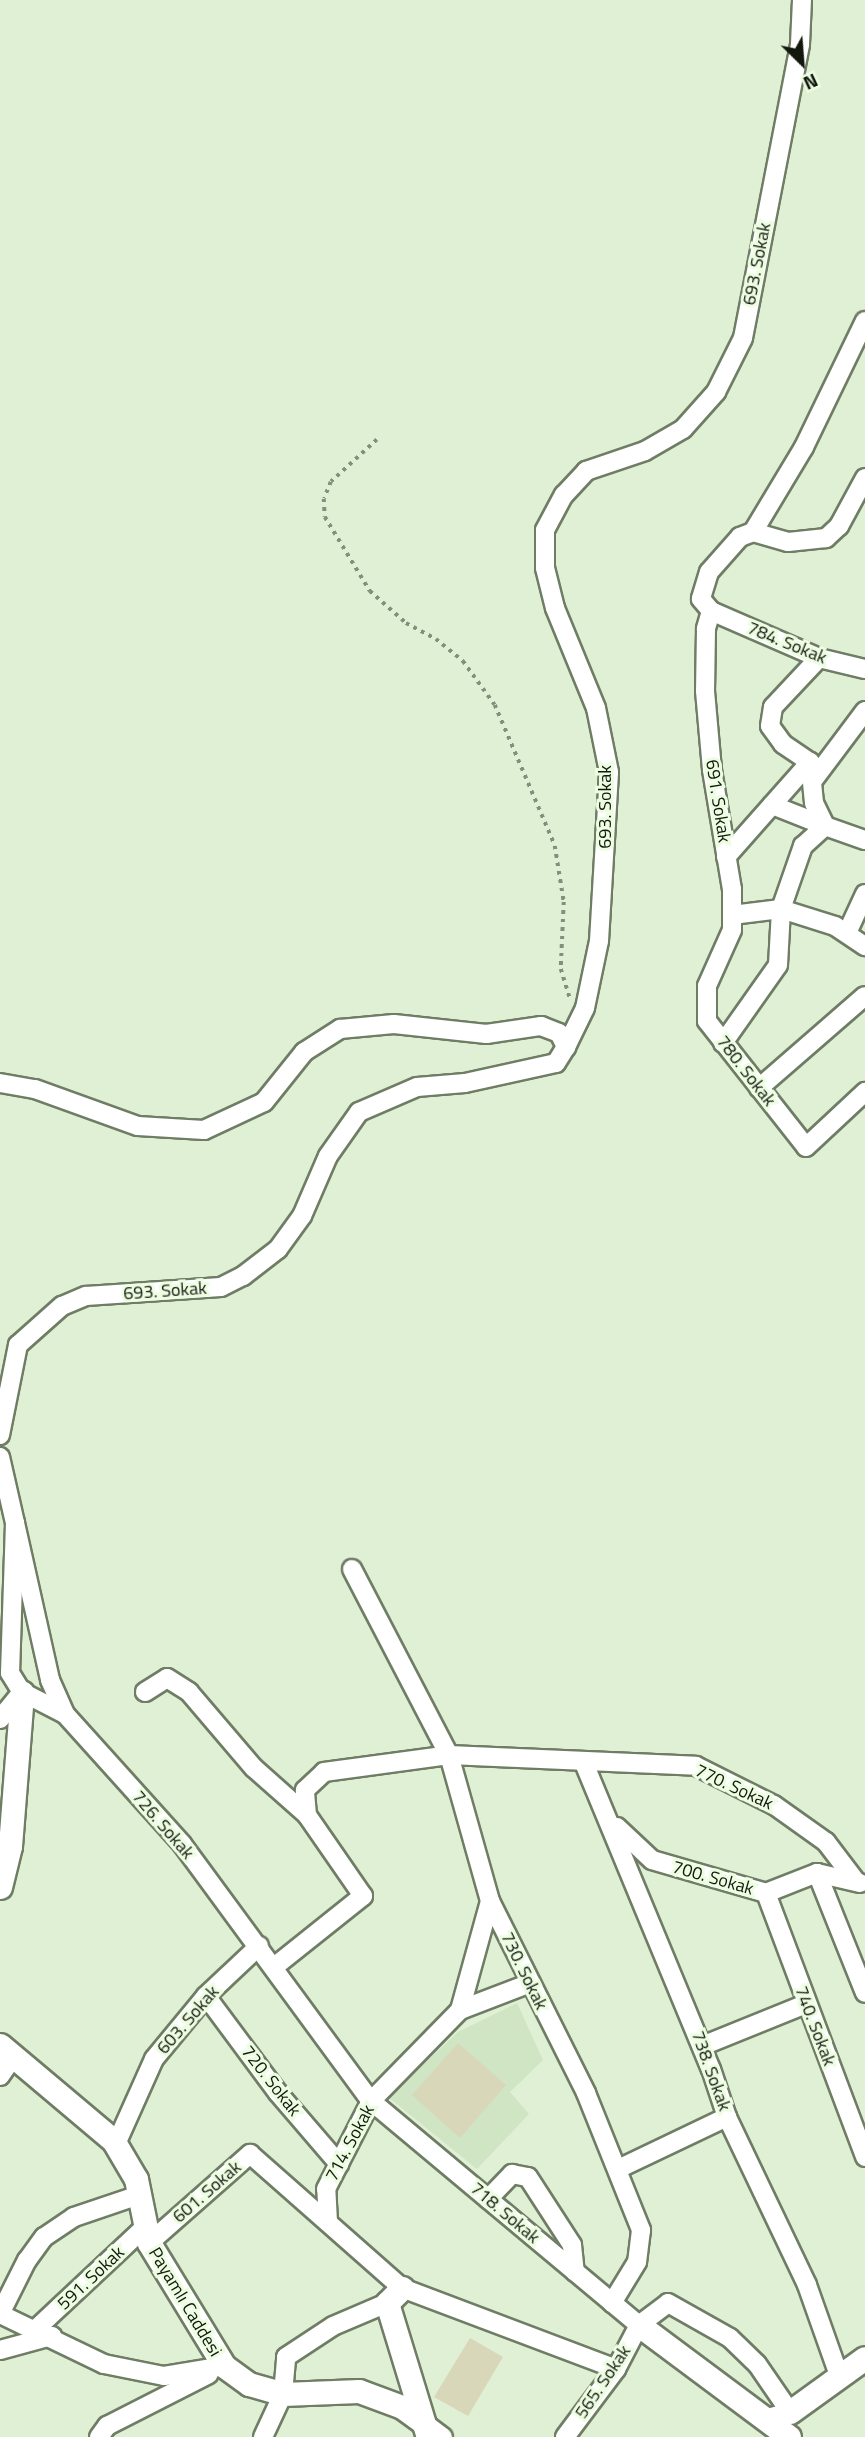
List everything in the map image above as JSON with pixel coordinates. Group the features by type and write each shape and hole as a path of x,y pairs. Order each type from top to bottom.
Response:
{"main road":[{"path":"0,1887 10,1846 22,1692"},
{"name":"Payamlı Caddesi","path":"4,2060 116,2144 136,2179 147,2235 224,2366"},
{"path":"394,2296 426,2429"},
{"path":"639,2325 789,2437"},
{"path":"790,2412 865,2358"},
{"path":"224,2366 249,2384 283,2393 359,2391 402,2407 426,2429"}],"street":[{"name":"693. Sokak","path":"0,1436 18,1345 62,1306 86,1296 221,1287 243,1276 278,1249 302,1216 328,1156 359,1112 393,1093 417,1087 465,1083 556,1063 566,1047 585,1008 599,941 609,772 596,708 555,608 545,568 545,530 564,495 586,471 645,452 683,429 716,392 743,338 800,44 802,0"},
{"path":"711,611 701,598 702,584 729,546 753,532 804,447 865,321"},
{"path":"753,532 788,542 826,538 839,526 865,478"},
{"name":"784. Sokak","path":"711,611 819,658 865,669"},
{"name":"691. Sokak","path":"707,986 732,930 726,857 705,691 706,629 711,611"},
{"path":"819,658 773,708 770,726 783,744 812,771 814,803 825,826"},
{"path":"726,857 772,805 812,771 865,711"},
{"path":"772,805 865,840"},
{"path":"723,1043 778,965 781,909 803,846 825,826"},
{"path":"847,933 865,894"},
{"path":"732,915 781,909 847,933 865,946"},
{"name":"780. Sokak","path":"707,986 707,1021 806,1147 865,1092"},
{"path":"759,1088 865,996"},
{"path":"0,1083 35,1089 138,1126 204,1130 264,1102 304,1052 340,1029 394,1024 486,1034 541,1026 559,1033 566,1047"},
{"path":"0,1457 15,1522 10,1673 22,1692 65,1714"},
{"name":"726. Sokak","path":"15,1522 50,1680 65,1714 182,1844 371,2101"},
{"name":"730. Sokak","path":"352,1569 449,1755 490,1901 528,1984 586,2093 641,2230 637,2262 611,2302"},
{"path":"145,1692 167,1678 189,1692 254,1768 307,1815 363,1896 274,1967"},
{"path":"0,1719 22,1692"},
{"path":"307,1815 305,1790 324,1772 449,1755 584,1763"},
{"name":"770. Sokak","path":"584,1763 621,1760 696,1766 774,1805 826,1842 860,1882"},
{"name":"738. Sokak","path":"584,1763 612,1822 702,2046 727,2117 807,2285 840,2378"},
{"name":"700. Sokak","path":"612,1822 652,1860 766,1893 817,1873"},
{"path":"817,1873 860,1882"},
{"path":"817,1873 865,1993"},
{"name":"740. Sokak","path":"766,1893 865,2157"},
{"name":"714. Sokak","path":"328,2222 326,2189 371,2101 460,2010 490,1901"},
{"name":"603. Sokak","path":"116,2144 154,2059 206,1996 258,1946"},
{"path":"460,2010 528,1984"},
{"name":"720. Sokak","path":"206,1996 278,2093 339,2164"},
{"path":"702,2046 806,2004"},
{"name":"718. Sokak","path":"371,2101 639,2325"},
{"path":"618,2169 727,2117"},
{"name":"601. Sokak","path":"147,2235 250,2154 328,2222"},
{"path":"488,2199 508,2176 525,2174 572,2245 575,2272"},
{"path":"139,2195 74,2217 50,2232 27,2260 0,2314 44,2332 104,2364 164,2376 224,2366"},
{"path":"328,2222 394,2296 616,2369"},
{"name":"591. Sokak","path":"44,2332 147,2235"},
{"path":"263,2437 283,2393 286,2357 333,2326 394,2296"},
{"path":"639,2325 668,2303 713,2329 757,2364 790,2412 767,2418"},
{"name":"565. Sokak","path":"565,2437 616,2369 639,2325"},
{"path":"0,2350 44,2332"},
{"path":"99,2437 107,2426 224,2366"},
{"path":"426,2429 443,2437"}],"path":[{"path":"377,440 331,481 324,499 328,526 370,591 406,623 457,655 495,705 555,846 564,902 561,970 567,993 585,1008"}],"shaded area":[{"path":"517,2003 543,2060 510,2092 529,2114 477,2169 388,2097 458,2032"}],"building":[{"path":"458,2043 506,2085 460,2138 412,2095"},
{"path":"470,2338 503,2357 468,2416 434,2397"}]}
